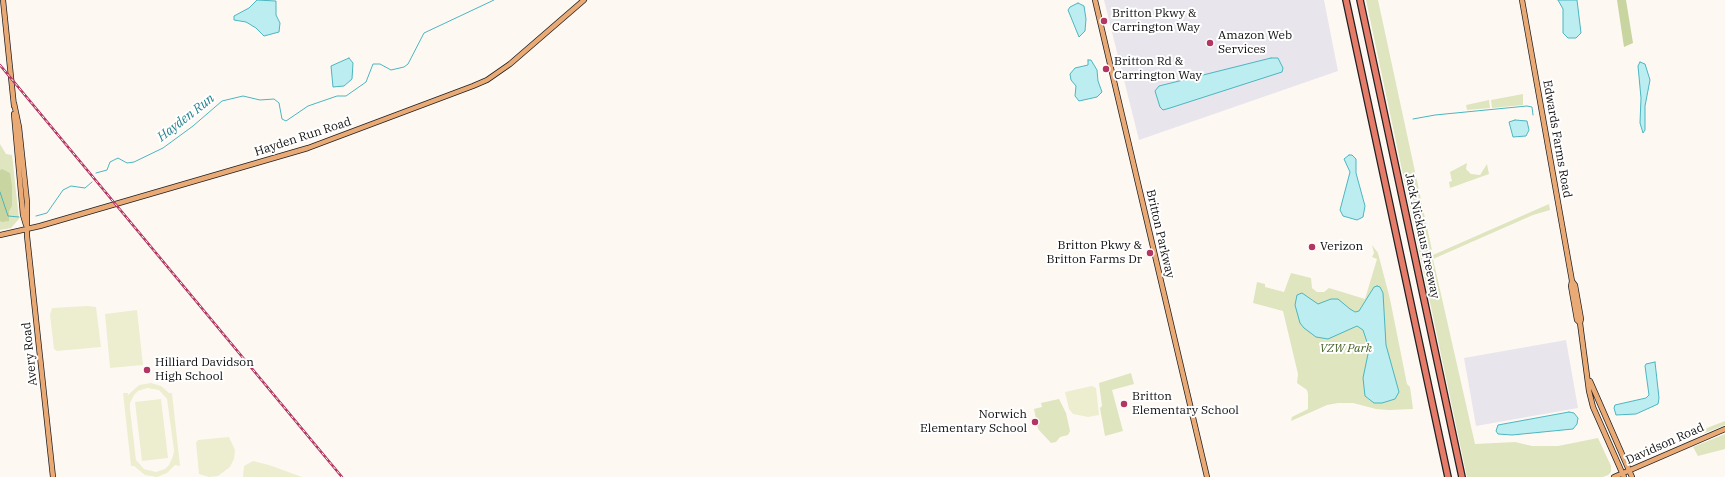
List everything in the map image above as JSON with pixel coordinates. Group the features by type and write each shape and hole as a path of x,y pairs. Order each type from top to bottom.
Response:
{"highway":[{"name":"Jack Nicklaus Freeway","path":"1346,0 1448,477"},
{"name":"Jack Nicklaus Freeway","path":"1360,0 1462,477"}],"main road":[{"name":"Avery Road","path":"3,0 14,104 14,128 23,215 27,229 54,477"},
{"name":"Hayden Run Road","path":"0,235 27,229 308,148 473,86 487,80 506,67 543,37 584,0"},
{"name":"Britton Parkway","path":"1095,0 1206,476"},
{"name":"Edwards Farms Road","path":"1522,0 1572,281 1577,292 1582,319 1580,323 1589,380 1589,391 1593,406 1624,475"},
{"name":"Edwards Farms Road","path":"1589,380 1632,477"},
{"name":"Davidson Road","path":"1614,477 1624,475 1630,470 1725,429"}],"shaded area":[{"path":"1104,0 1324,0 1338,71 1139,140"},
{"path":"1566,340 1578,408 1476,426 1464,358"}],"green space":[{"path":"1366,0 1378,0 1433,255 1549,204 1550,210 1533,215 1433,259 1475,444 1515,442 1532,446 1558,446 1598,438 1611,466 1611,472 1608,475 1603,477 1467,477"},
{"path":"1617,0 1626,0 1633,43 1624,47"},
{"path":"1523,94 1523,105 1492,108 1491,100"},
{"path":"1489,100 1490,108 1467,110 1466,105"},
{"path":"0,144 6,154 12,155 19,219 11,228 0,230"},
{"path":"1467,163 1466,169 1471,174 1480,175 1487,164 1489,174 1450,188 1449,182 1452,181 1450,172"},
{"path":"2,169 10,173 12,186 12,206 9,211 9,221 2,222 0,221 0,170"},
{"name":"VZW Park","path":"1372,245 1378,253 1390,299 1407,384 1410,387 1413,409 1376,409 1353,403 1338,403 1327,405 1291,421 1292,417 1308,409 1308,394 1307,390 1297,383 1298,374 1283,311 1253,303 1257,282 1265,284 1265,287 1284,292 1291,273 1311,278 1312,288 1317,292 1324,292 1329,288 1365,299 1377,259 1372,257 1374,253"},
{"path":"87,306 96,307 101,347 57,351 54,349 50,315 52,308"},
{"path":"137,310 143,365 110,368 105,314"},
{"path":"1131,373 1134,384 1112,390 1123,431 1105,436 1100,408 1102,406 1099,383"},
{"path":"151,383 161,386 169,393 172,393 180,466 175,465 167,473 157,477 145,475 134,466 131,466 123,393 128,393 128,395 139,385","holes":["147,388 159,390 167,399 174,450 169,465 165,469 156,472 144,469 136,460 130,403 138,391"]},
{"path":"1092,386 1096,388 1099,415 1088,417 1073,414 1069,409 1065,392"},
{"path":"161,399 168,458 142,461 135,402"},
{"path":"1059,399 1066,413 1070,431 1068,435 1060,437 1056,442 1051,443 1038,429 1034,409 1042,407 1041,403"},
{"path":"1725,421 1725,425 1705,433 1700,433 1699,431"},
{"path":"1725,434 1725,449 1698,456 1693,447"},
{"path":"229,437 235,450 234,459 230,467 218,476 209,477 199,474 196,443 198,440"},
{"path":"253,461 302,477 243,477 244,466"}],"water":[{"path":"257,0 276,1 276,15 280,23 279,32 264,36 256,28 246,22 234,20 234,16 249,8"},
{"path":"1558,0 1577,0 1581,33 1576,38 1568,38 1563,33 1563,9"},
{"path":"1078,3 1084,6 1086,19 1085,31 1079,37 1068,10 1070,7"},
{"path":"349,58 353,63 352,79 344,86 333,87 331,66"},
{"path":"1271,58 1278,58 1283,68 1282,72 1170,108 1163,110 1160,107 1155,91 1159,86"},
{"path":"1088,60 1091,60 1097,70 1098,81 1102,92 1097,97 1079,101 1075,96 1076,86 1071,80 1070,74 1075,68 1088,65"},
{"path":"1640,62 1645,64 1650,80 1645,106 1645,130 1643,133 1640,123 1641,98 1638,66"},
{"path":"1515,120 1527,121 1529,130 1526,136 1513,137 1509,122"},
{"path":"1349,155 1352,155 1356,159 1356,173 1365,206 1363,217 1357,220 1343,216 1340,210 1350,172 1344,159"},
{"path":"1374,287 1380,287 1383,293 1386,345 1399,392 1395,399 1382,403 1374,403 1365,396 1363,378 1368,354 1368,345 1363,330 1357,326 1328,339 1316,337 1300,323 1295,305 1297,295 1302,293 1318,304 1331,299 1338,299 1355,312 1359,311"},
{"path":"1655,362 1659,398 1658,404 1636,414 1616,415 1614,408 1615,405 1646,398 1649,395 1645,366 1646,364"},
{"path":"1569,412 1574,413 1578,418 1577,424 1573,429 1512,435 1498,434 1496,431 1498,425"}],"waterway":[{"name":"Hayden Run","path":"96,173 107,170 110,162 118,158 127,163 134,162 163,148 193,126 222,101 243,96 260,100 274,99 279,103 282,119 286,121 308,106 337,96 346,96 366,82 373,64 380,64 391,70 404,67 408,64 424,33 494,0"},
{"path":"1413,119 1435,115 1527,106 1532,107 1533,115"},
{"name":"Hayden Run","path":"36,216 47,213 63,190 71,186 85,188 92,182"},
{"name":"Hayden Run","path":"0,192 8,216 19,217"}],"railway":[{"path":"0,65 342,477"}],"place":[{"name":"Britton Pkwy & Carrington Way","path":"1104,21"},
{"name":"Amazon Web Services","path":"1210,43"},
{"name":"Britton Rd & Carrington Way","path":"1106,69"},
{"name":"Verizon","path":"1312,247"},
{"name":"Britton Pkwy & Britton Farms Dr","path":"1150,253"},
{"name":"Hilliard Davidson High School","path":"147,370"},
{"name":"Britton Elementary School","path":"1124,404"},
{"name":"Norwich Elementary School","path":"1035,422"}]}
